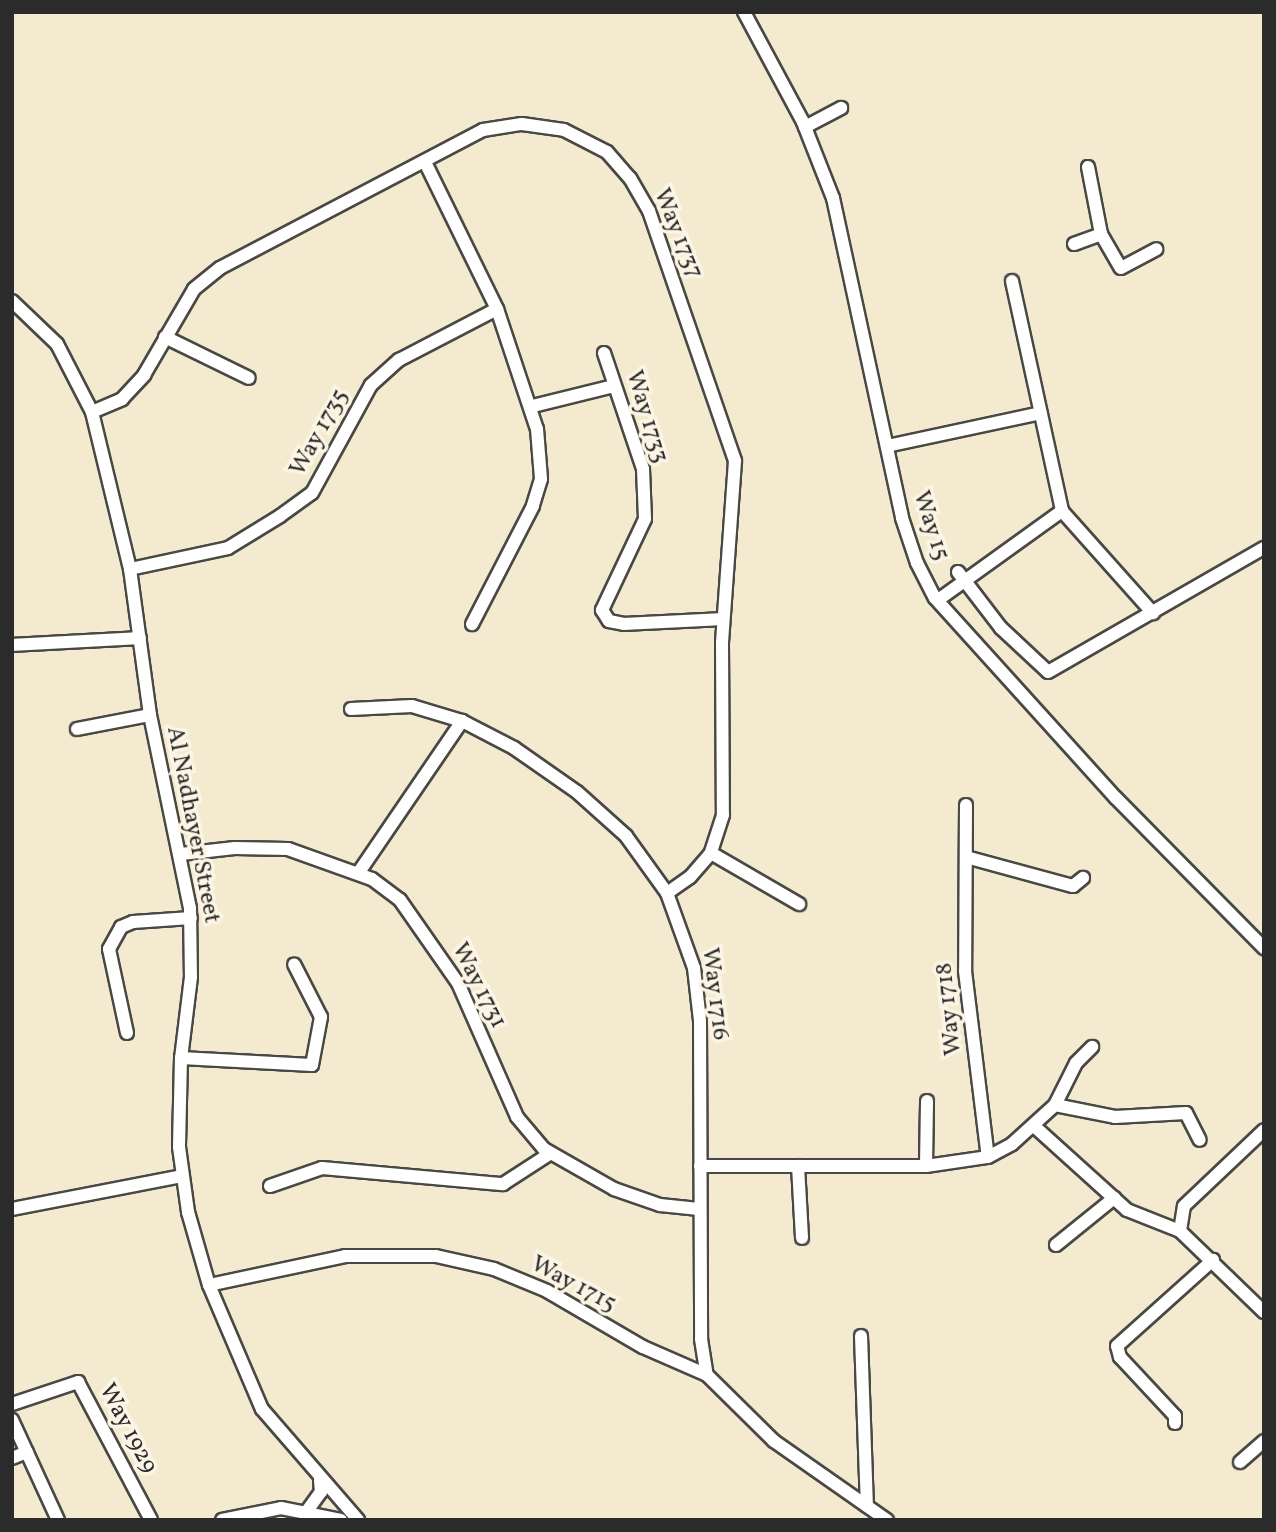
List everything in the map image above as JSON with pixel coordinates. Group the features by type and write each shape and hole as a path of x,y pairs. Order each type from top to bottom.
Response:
{"street":[{"name":"Way 15","path":"744,12 805,127 833,198 887,446 916,563 938,600 1116,799 1264,948"},
{"path":"805,127 841,108"},
{"name":"Way 1737","path":"92,412 122,399 144,375 194,289 220,268 483,130 522,124 575,135 607,152 630,178 649,211 735,461 732,545 723,619 723,815 711,853 691,877 667,893"},
{"path":"425,162 497,309 533,406 541,479 533,506 472,624"},
{"path":"1088,167 1101,234 1121,268 1156,249"},
{"path":"1074,244 1101,234"},
{"path":"1012,281 1062,511 1153,613"},
{"name":"Al Nadhayer Street","path":"12,301 24,307 57,344 92,412 130,569 150,715 181,854 191,918 191,977 181,1058 181,1176 209,1285 262,1409 320,1480 358,1520"},
{"name":"Way 1735","path":"130,569 228,548 280,516 312,492 371,385 398,360 497,309"},
{"path":"165,337 249,378"},
{"name":"Way 1733","path":"604,353 643,469 645,519 602,610 610,621 624,624 723,619"},
{"path":"533,406 614,386"},
{"path":"887,446 1041,413"},
{"path":"938,600 961,577 1062,511"},
{"path":"961,577 1001,628 1048,671 1264,548"},
{"path":"12,645 140,638"},
{"name":"Way 1716","path":"351,709 412,706 462,721 514,748 577,792 626,836 667,893 694,968 700,1021 701,1339 707,1375"},
{"path":"77,729 150,715"},
{"path":"359,872 462,721"},
{"name":"Way 1718","path":"966,805 965,971 988,1157"},
{"name":"Way 1731","path":"181,854 235,848 288,849 359,872 400,900 432,942 458,983 517,1116 551,1153 614,1189 660,1205 699,1209"},
{"path":"711,853 799,904"},
{"path":"966,856 1073,886 1083,878"},
{"path":"127,1032 109,949 121,927 133,922 191,918"},
{"path":"181,1058 312,1065 321,1017 294,964"},
{"path":"700,1166 926,1166 988,1157 1034,1126 1055,1105 1076,1063 1093,1047"},
{"path":"926,1166 927,1101"},
{"path":"1055,1105 1115,1117 1185,1113 1200,1140"},
{"path":"1034,1126 1140,1219 1180,1231 1264,1312"},
{"path":"1180,1231 1184,1206 1264,1130"},
{"path":"270,1186 322,1168 503,1184 551,1153"},
{"path":"798,1166 802,1238"},
{"path":"12,1209 181,1176"},
{"path":"1056,1245 1114,1198"},
{"name":"Way 1715","path":"209,1285 345,1256 436,1256 494,1269 547,1291 643,1347 707,1375 774,1441 887,1520"},
{"path":"1175,1423 1175,1416 1120,1357 1117,1346 1213,1260"},
{"path":"861,1336 867,1506"},
{"name":"Way 1929","path":"12,1404 78,1382 151,1520"},
{"path":"12,1420 58,1520"},
{"path":"1240,1462 1264,1441"},
{"path":"12,1458 27,1452"},
{"path":"307,1511 321,1492 320,1480"},
{"path":"222,1520 281,1508 307,1511 341,1520"}]}
